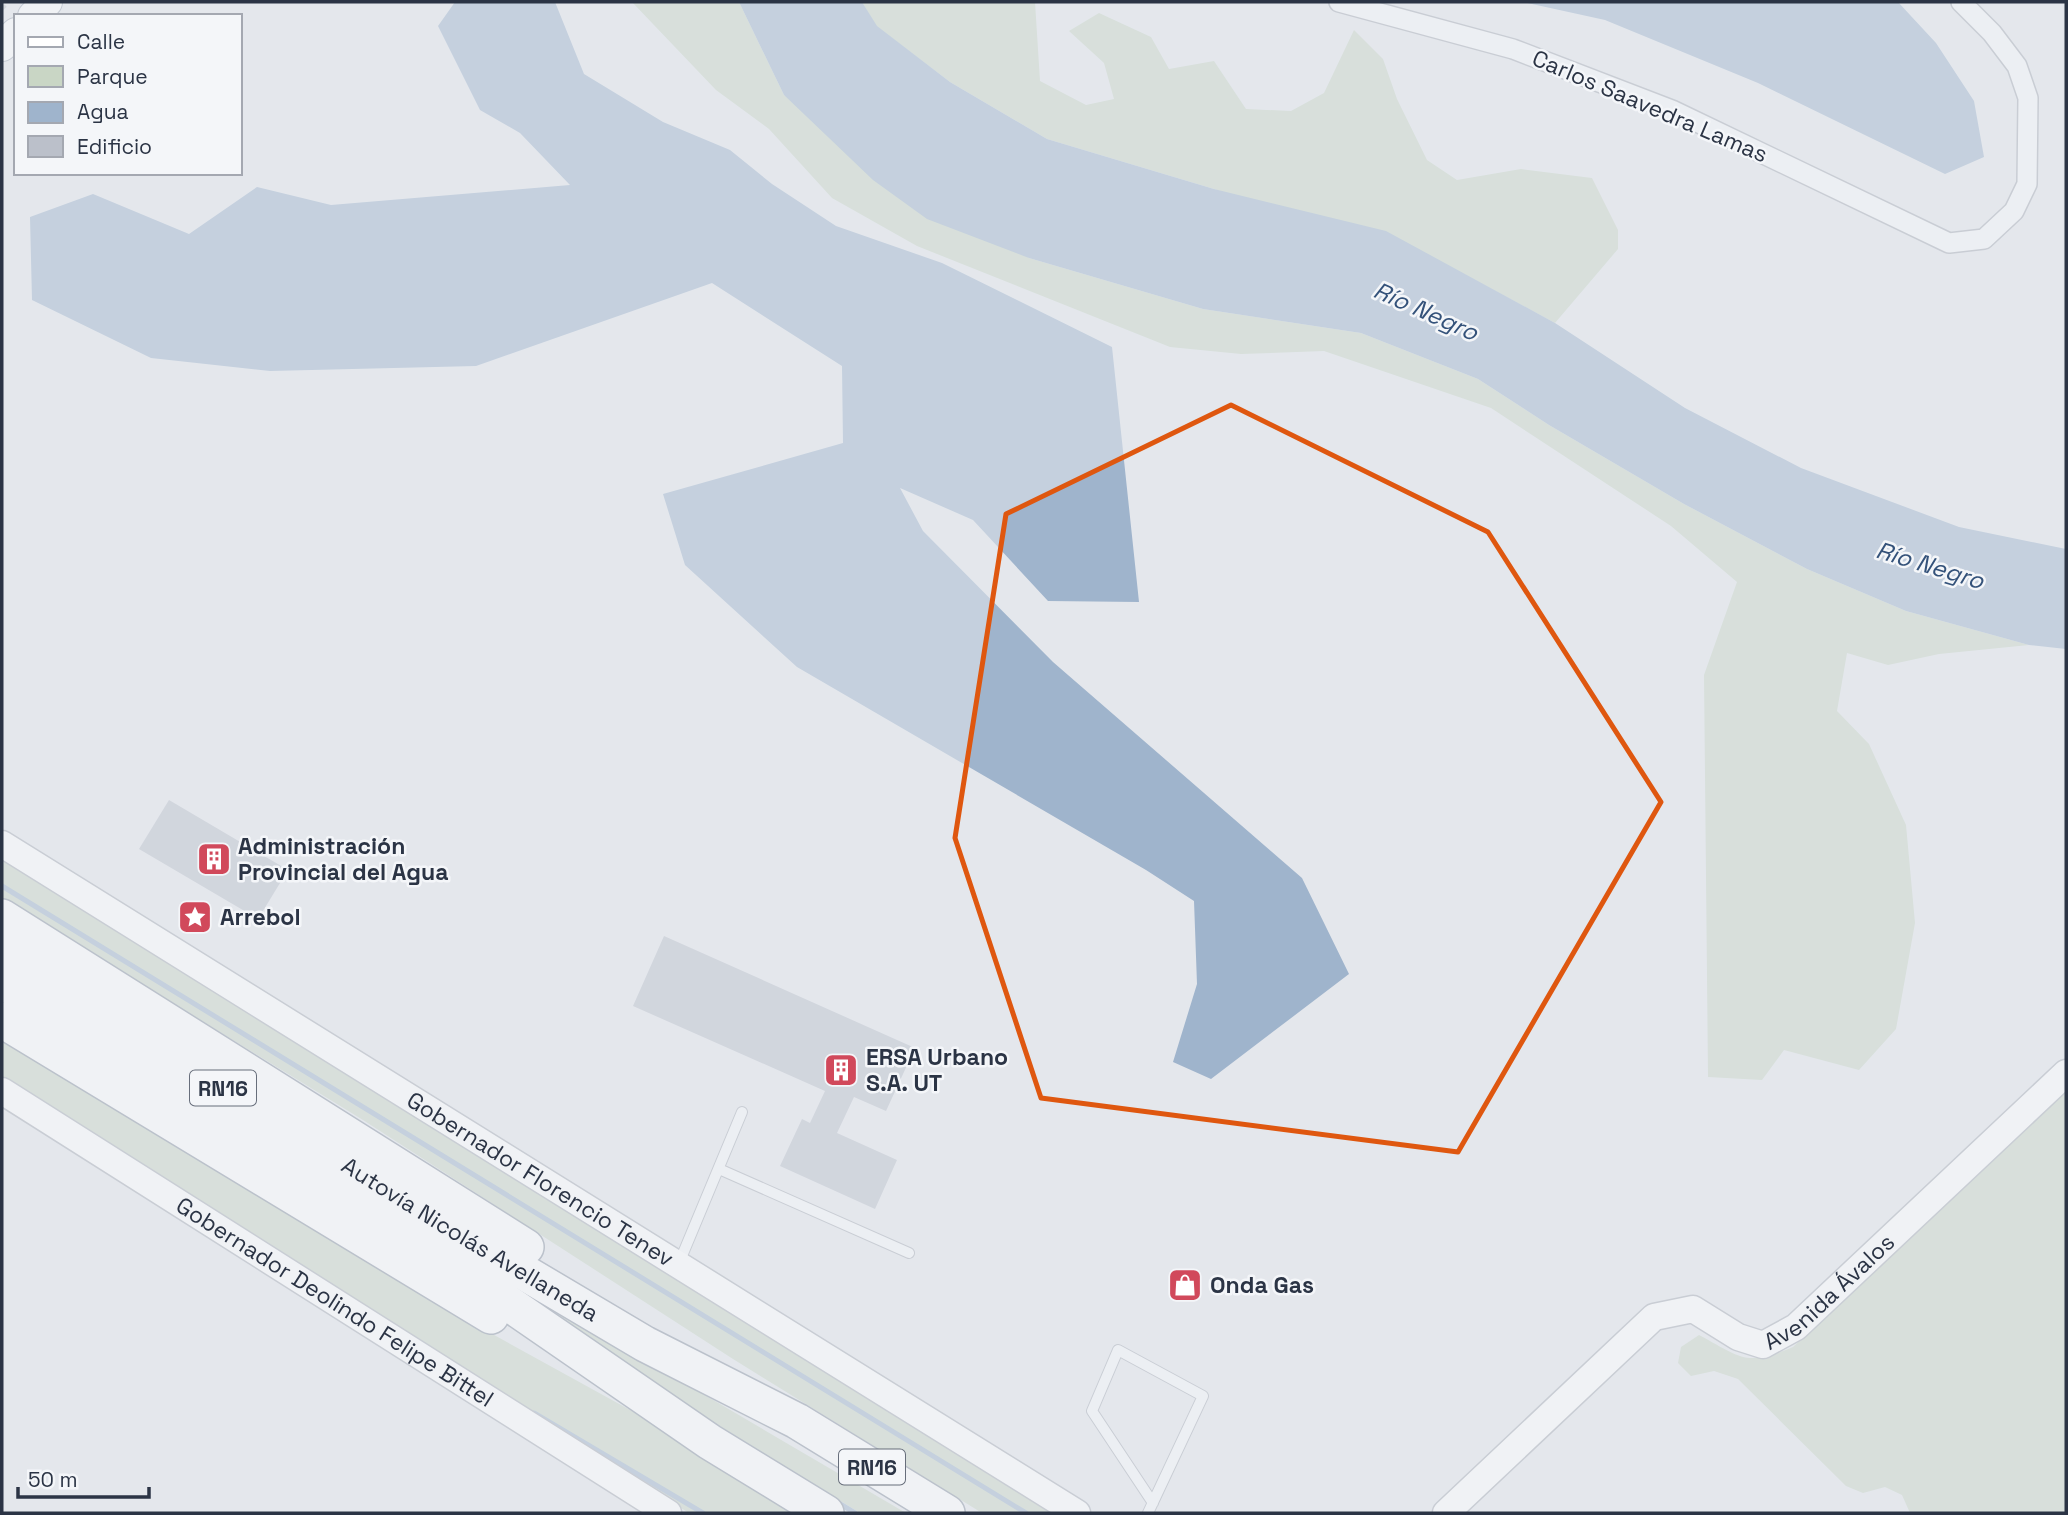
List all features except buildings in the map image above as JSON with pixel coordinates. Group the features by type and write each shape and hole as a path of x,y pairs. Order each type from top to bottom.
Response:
{"highway":[{"path":"2,917 330,1121 797,1421"},
{"name":"Autovía Nicolás Avellaneda","path":"2,951 444,1225 645,1344 797,1421 947,1513"},
{"name":"Autovía Nicolás Avellaneda","path":"2,981 431,1250 710,1442 826,1513"},
{"path":"2,1020 414,1272 710,1442"}],"street":[{"name":"Carlos Saavedra Lamas","path":"1339,2 1513,49 1672,110 1949,243 1983,239 2014,211 2027,184 2028,98 2017,66 1992,33 1961,2"},
{"name":"Gobernador Florencio Tenev","path":"2,844 1077,1513"},
{"name":"Avenida Ávalos","path":"1446,1513 1654,1317 1693,1308 1738,1337 1763,1345 1796,1327 2066,1073"},
{"name":"Gobernador Deolindo Felipe Bittel","path":"2,1091 668,1513"}],"lane":[{"path":"678,1267 742,1112"},
{"path":"719,1169 909,1253"},
{"path":"1118,1350 1203,1396 1151,1508 1092,1411 1118,1350"}],"path":[{"path":"2,9 9,2"}],"highlighted area":[{"path":"1231,405 1488,532 1661,802 1458,1152 1041,1098 955,838 1006,514"}],"green space":[{"path":"632,2 739,2 784,95 1029,258 1203,309 1361,333 1478,379 1549,425 1684,504 1807,569 1906,611 2029,645 1939,654 1888,665 1847,653 1837,711 1869,744 1906,825 1915,923 1896,1029 1859,1070 1784,1050 1762,1080 1708,1077 1704,675 1737,582 1671,526 1491,408 1324,351 1241,354 1170,347 917,246 832,198 769,129 716,90"},
{"path":"862,2 1035,2 1040,81 1086,105 1114,99 1104,63 1069,31 1099,13 1151,37 1169,69 1214,61 1246,109 1291,111 1324,93 1354,30 1383,59 1397,99 1427,160 1457,180 1521,169 1592,178 1618,230 1618,249 1555,323 1462,273 1214,189 1047,139 950,82 876,26"},
{"path":"2,860 1054,1513 982,1513 733,1359 363,1120 2,898"},
{"path":"2,1033 476,1325 661,1427 798,1513 689,1513 2,1082"},
{"path":"2066,1092 2066,1513 1910,1513 1902,1495 1885,1487 1863,1493 1846,1486 1738,1379 1714,1371 1691,1376 1678,1363 1681,1347 1699,1335 1744,1357 1764,1357 1793,1347"},
{"path":"438,1239 906,1513 860,1513 666,1393"}],"water":[{"path":"455,2 555,2 584,74 663,122 730,150 772,184 836,226 942,263 1112,347 1139,602 1048,601 973,520 900,488 923,531 1053,662 1302,878 1349,974 1211,1079 1173,1062 1197,984 1194,901 1146,870 797,667 685,565 663,494 843,443 842,366 712,283 476,366 270,371 151,358 32,300 30,217 93,194 189,234 257,187 331,205 570,185 520,133 480,110 438,26"},
{"name":"Río Negro","path":"739,2 862,2 877,26 950,82 1047,139 1214,189 1386,231 1555,323 1685,408 1801,468 1959,527 2066,549 2066,649 2029,645 1906,611 1807,569 1684,504 1549,425 1478,379 1361,333 1203,309 1029,258 927,219 873,180 784,95"},
{"path":"1523,2 1898,2 1936,43 1974,101 1984,157 1945,174 1758,83 1605,20"}],"waterway":[{"path":"2,886 1026,1513"},
{"path":"534,1413 703,1513"},
{"path":"837,1502 855,1513"}],"place":[{"name":"Administración Provincial del Agua","path":"214,859"},
{"name":"Arrebol","path":"195,917"},
{"name":"ERSA Urbano S.A. UT","path":"841,1070"},
{"name":"Onda Gas","path":"1185,1285"}]}
